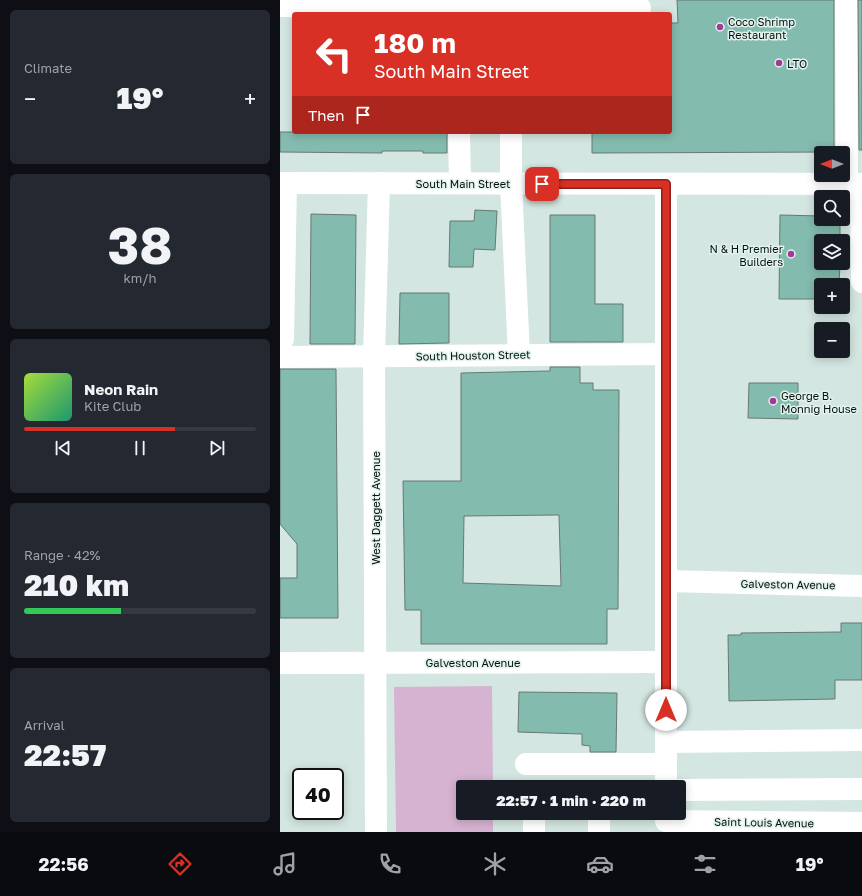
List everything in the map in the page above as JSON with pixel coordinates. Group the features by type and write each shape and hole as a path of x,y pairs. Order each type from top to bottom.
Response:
{"street":[{"path":"846,0 862,282"},
{"path":"280,6 640,8 640,12"},
{"path":"459,134 460,183"},
{"path":"511,134 511,184 519,355"},
{"path":"281,348 283,183"},
{"name":"South Main Street","path":"283,183 856,184"},
{"name":"West Daggett Avenue","path":"376,832 374,356 379,183"},
{"path":"666,184 666,780"},
{"name":"South Houston Street","path":"281,348 374,356 666,354"},
{"name":"Galveston Avenue","path":"666,581 862,586"},
{"name":"Galveston Avenue","path":"280,663 666,662"},
{"path":"666,742 862,740"},
{"path":"526,764 666,764"},
{"path":"686,790 862,789"},
{"path":"534,820 534,832"},
{"path":"599,820 599,832"},
{"name":"Saint Louis Avenue","path":"666,822 862,823"}],"shaded area":[{"path":"492,686 493,780 456,780 456,820 493,820 493,832 396,832 394,687"}],"building":[{"path":"677,0 834,0 834,146 814,146 814,152 592,153 592,134 672,134 672,23 678,23"},
{"path":"858,0 862,0 862,150 859,150"},
{"path":"280,132 292,132 292,134 447,134 447,153 423,153 423,151 382,151 382,153 280,152"},
{"path":"475,210 497,211 495,250 474,249 473,267 449,267 450,221 474,221"},
{"path":"311,214 356,215 355,344 310,344"},
{"path":"550,215 595,215 595,304 623,304 623,342 550,342"},
{"path":"780,215 814,216 814,226 840,226 840,234 814,234 814,270 840,270 839,278 814,278 814,299 779,299"},
{"path":"400,293 449,293 449,343 399,344"},
{"path":"550,367 580,367 580,383 593,383 593,390 619,390 618,609 607,609 607,644 421,644 421,610 405,610 403,481 461,481 461,373 550,371","holes":["559,515 561,586 463,583 464,516"]},
{"path":"280,369 336,369 338,618 280,618 280,578 297,578 297,544 280,524"},
{"name":"George B. Monnig House","path":"749,383 798,383 798,419 748,418"},
{"path":"841,623 862,623 862,680 835,680 835,699 729,701 728,635 741,635 741,633 841,632"},
{"path":"519,692 617,693 616,752 590,752 590,746 582,745 582,734 518,732"}],"place":[{"name":"Coco Shrimp Restaurant","path":"720,27"},
{"name":"LTO","path":"779,63"},
{"name":"N & H Premier Builders","path":"791,254"},
{"name":"George B. Monnig House","path":"773,401"}],"route":[{"path":"542,184 666,184 666,710"}]}
